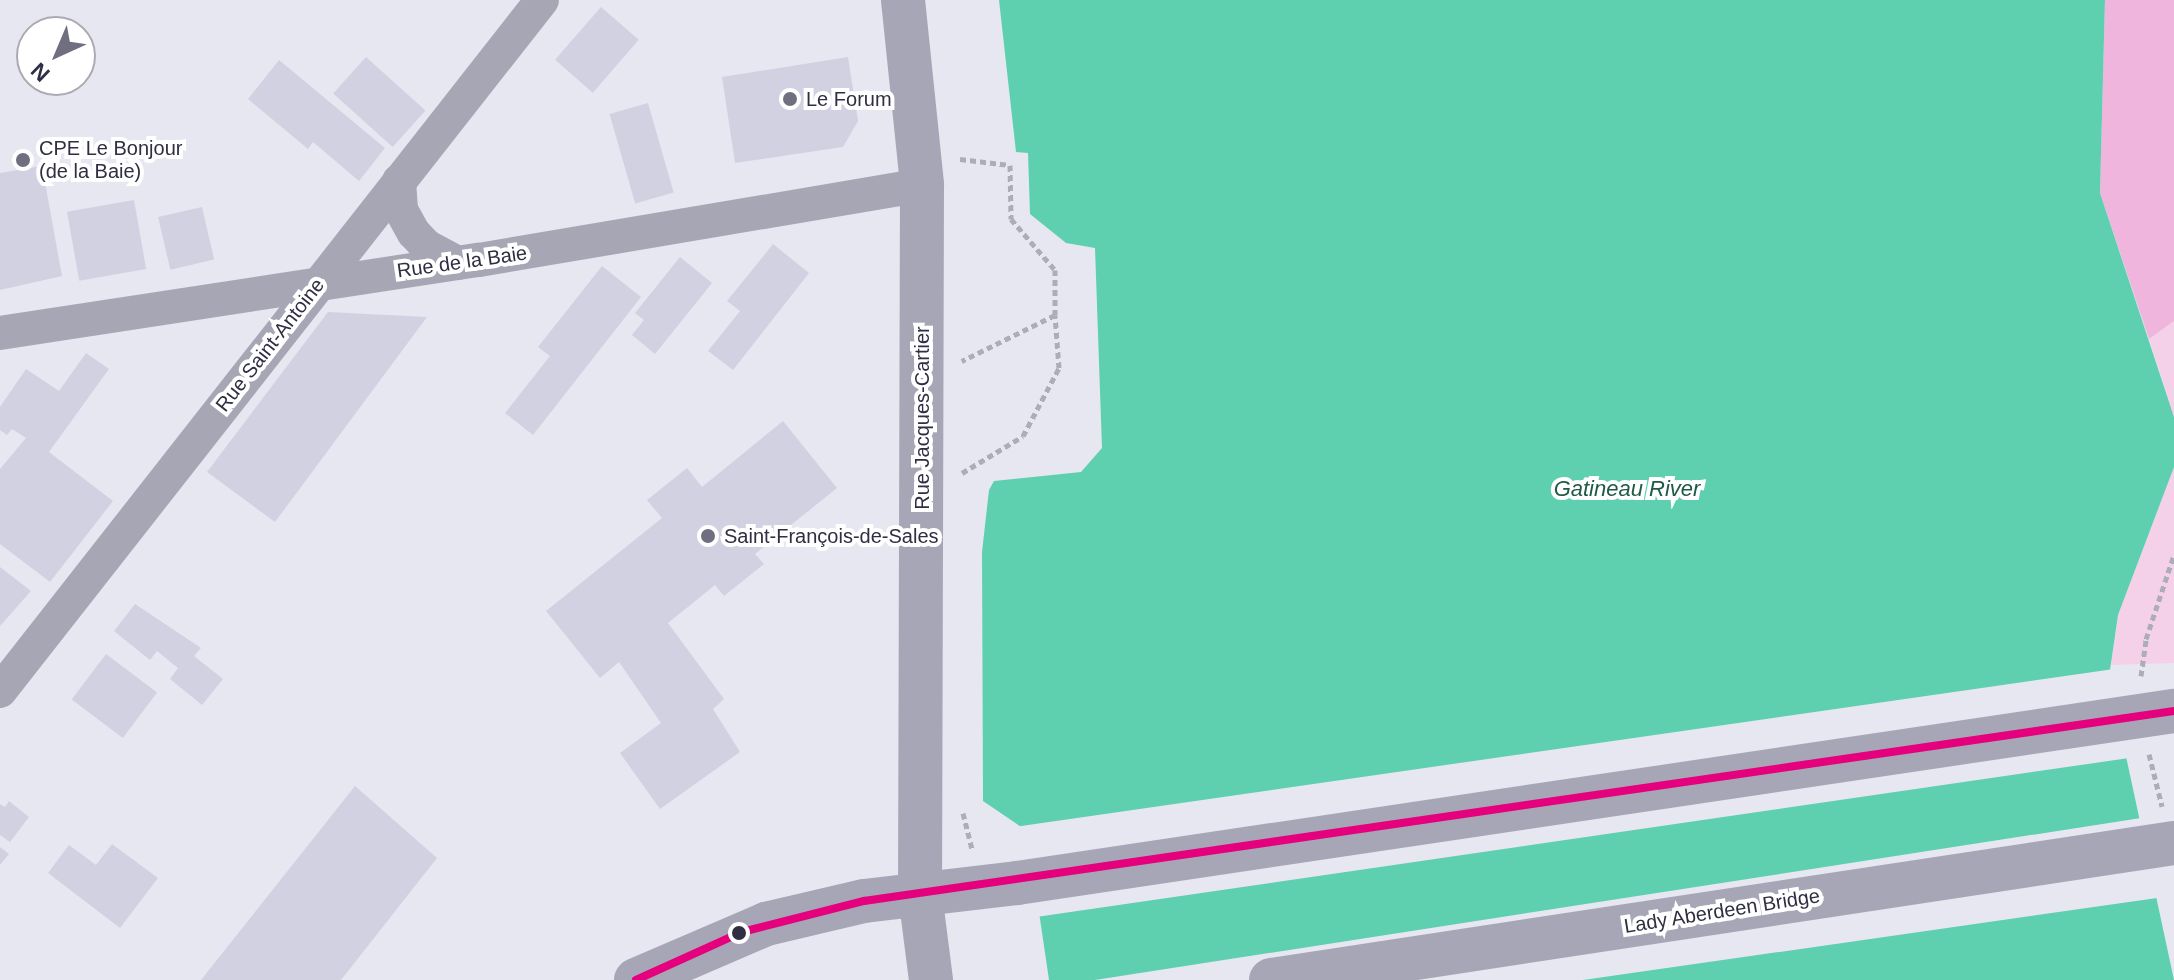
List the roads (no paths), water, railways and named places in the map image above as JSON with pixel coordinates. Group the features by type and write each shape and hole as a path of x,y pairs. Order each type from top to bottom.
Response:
{"main road":[{"name":"Rue Jacques-Cartier","path":"903,0 922,185 920,894 931,980"},
{"path":"636,980 742,932 843,905 1017,883 2174,711"},
{"name":"Lady Aberdeen Bridge","path":"1271,980 2174,843"}],"street":[{"name":"Rue Saint-Antoine","path":"0,691 542,0"},
{"path":"399,181 401,210 414,233 458,263"},
{"name":"Rue de la Baie","path":"0,333 458,263 922,185"}],"water":[{"name":"Gatineau River","path":"999,0 2105,0 2100,193 2174,417 2174,467 2118,615 2109,677 2174,980 1049,980 1027,831 983,801 982,552 989,490 994,481 1081,472 1102,448 1095,248 1066,243 1030,214 1028,153 1016,152"}],"place":[{"name":"Le Forum","path":"790,99"},
{"name":"CPE Le Bonjour (de la Baie)","path":"23,160"},
{"name":"Saint-François-de-Sales","path":"708,536"}]}
